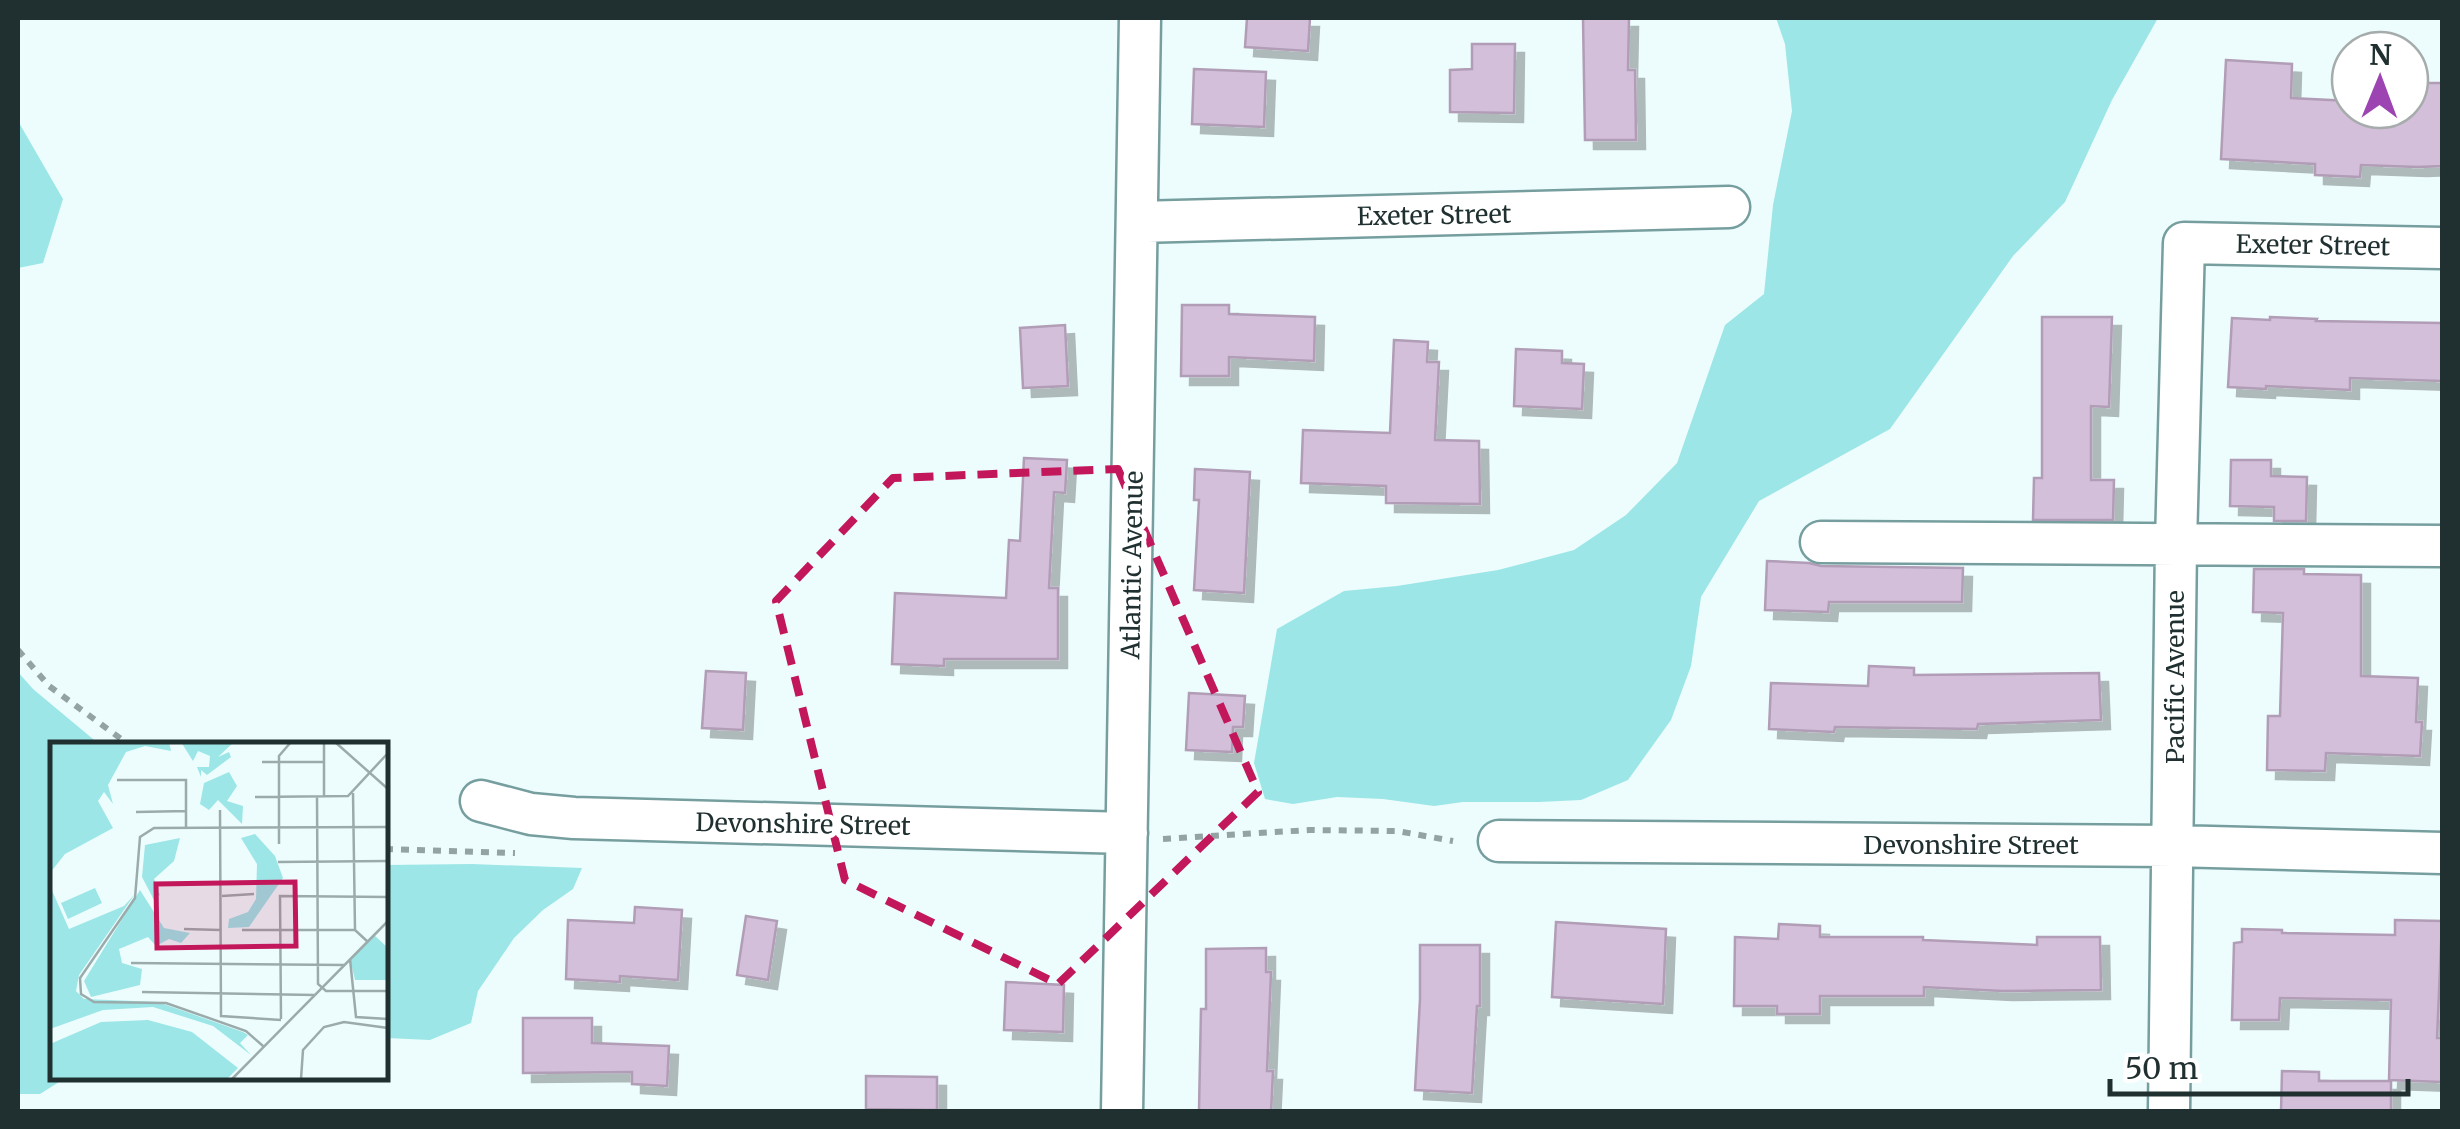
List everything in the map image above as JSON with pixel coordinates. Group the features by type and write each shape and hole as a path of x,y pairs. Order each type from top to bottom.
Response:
{"street":[{"name":"Atlantic Avenue","path":"1122,1112 1142,836 1140,18"},
{"name":"Exeter Street","path":"1138,222 1729,207"},
{"name":"Exeter Street","path":"2184,243 2442,248"},
{"name":"Pacific Avenue","path":"2169,1112 2184,243"},
{"path":"1821,542 2442,546"},
{"name":"Devonshire Street","path":"481,801 531,814 574,818 1142,836"},
{"name":"Devonshire Street","path":"1499,840 2174,846 2442,853"}],"path":[{"path":"18,650 49,686 125,742"},
{"path":"1142,836 1309,830 1397,832 1453,841"},
{"path":"388,849 519,853"}],"highlighted area":[{"path":"1118,469 1258,792 1058,984 845,880 776,601 893,478"}],"shaded area":[{"path":"1776,18 2158,18 2112,100 2065,202 2013,256 1890,429 1759,501 1701,597 1691,666 1671,720 1628,780 1581,800 1434,806 1337,797 1293,804 1265,799 1254,763 1277,629 1344,591 1498,570 1574,550 1626,515 1677,463 1725,325 1764,294 1773,205 1792,111 1785,44"},
{"path":"18,121 63,199 43,263 18,268"},
{"path":"18,672 97,742 50,742 50,1079 64,1079 40,1094 18,1094"},
{"path":"388,865 582,868 573,889 543,910 514,938 478,991 471,1023 430,1040 388,1038"}],"building":[{"path":"1247,18 1310,18 1308,51 1245,47"},
{"path":"1583,18 1629,18 1628,70 1635,70 1636,140 1585,140"},
{"path":"1472,44 1515,44 1514,113 1450,112 1450,70 1472,69"},
{"path":"2226,60 2292,64 2291,98 2330,100 2330,130 2430,130 2430,83 2442,83 2442,166 2361,165 2360,177 2315,175 2315,164 2221,159"},
{"path":"1194,69 1266,72 1264,127 1192,124"},
{"path":"1182,305 1229,305 1229,314 1315,317 1314,361 1229,357 1229,376 1181,376"},
{"path":"2042,317 2112,317 2109,407 2091,406 2091,480 2114,480 2113,520 2033,520 2034,478 2042,478"},
{"path":"2232,318 2442,323 2442,381 2350,378 2350,390 2228,387"},
{"path":"1065,325 1068,386 1023,388 1020,328"},
{"path":"1394,340 1428,342 1427,362 1439,362 1435,440 1479,441 1480,504 1386,503 1386,486 1301,483 1303,430 1390,433"},
{"path":"1516,349 1562,351 1562,363 1584,364 1582,409 1514,406"},
{"path":"1024,458 1067,460 1065,493 1054,492 1049,588 1058,588 1058,659 944,659 944,666 892,664 895,593 1006,598 1009,540 1020,541"},
{"path":"2231,460 2271,460 2271,476 2307,477 2306,521 2274,521 2274,507 2230,506"},
{"path":"1195,469 1250,472 1244,593 1194,590 1199,500 1194,500"},
{"path":"1767,561 1821,566 1963,568 1962,602 1829,602 1828,612 1765,610"},
{"path":"2254,569 2361,575 2361,676 2418,678 2416,722 2422,722 2420,756 2326,753 2325,771 2267,770 2268,716 2280,716 2283,613 2253,612"},
{"path":"1869,666 1914,668 1914,675 2099,673 2101,720 1978,724 1977,729 1769,729 1771,683 1868,686"},
{"path":"706,671 746,673 743,730 702,728"},
{"path":"1189,693 1245,696 1243,727 1233,727 1232,752 1186,750"},
{"path":"635,907 682,910 678,980 620,976 620,982 566,979 568,920 634,923"},
{"path":"746,916 777,921 768,980 737,975"},
{"path":"2395,920 2442,921 2437,1038 2442,1038 2442,1082 2389,1080 2391,1000 2280,998 2279,1020 2232,1020 2234,943 2242,942 2242,929 2395,935"},
{"path":"1556,922 1666,929 1663,1004 1552,997"},
{"path":"1779,924 1820,926 1820,937 1923,937 2037,945 2037,937 2100,937 2101,990 1924,987 1924,996 1820,996 1820,1014 1777,1014 1777,1006 1734,1006 1735,937 1778,939"},
{"path":"1420,945 1480,945 1480,1006 1472,1093 1415,1090"},
{"path":"1266,948 1266,972 1271,972 1267,1071 1273,1071 1271,1112 1199,1110 1206,949"},
{"path":"1006,982 1064,985 1063,1032 1004,1030"},
{"path":"523,1018 592,1018 592,1043 669,1046 667,1086 632,1084 632,1072 523,1073"},
{"path":"2282,1071 2319,1072 2319,1081 2391,1081 2391,1112 2281,1112"},
{"path":"866,1076 937,1077 937,1110 866,1109"}]}
